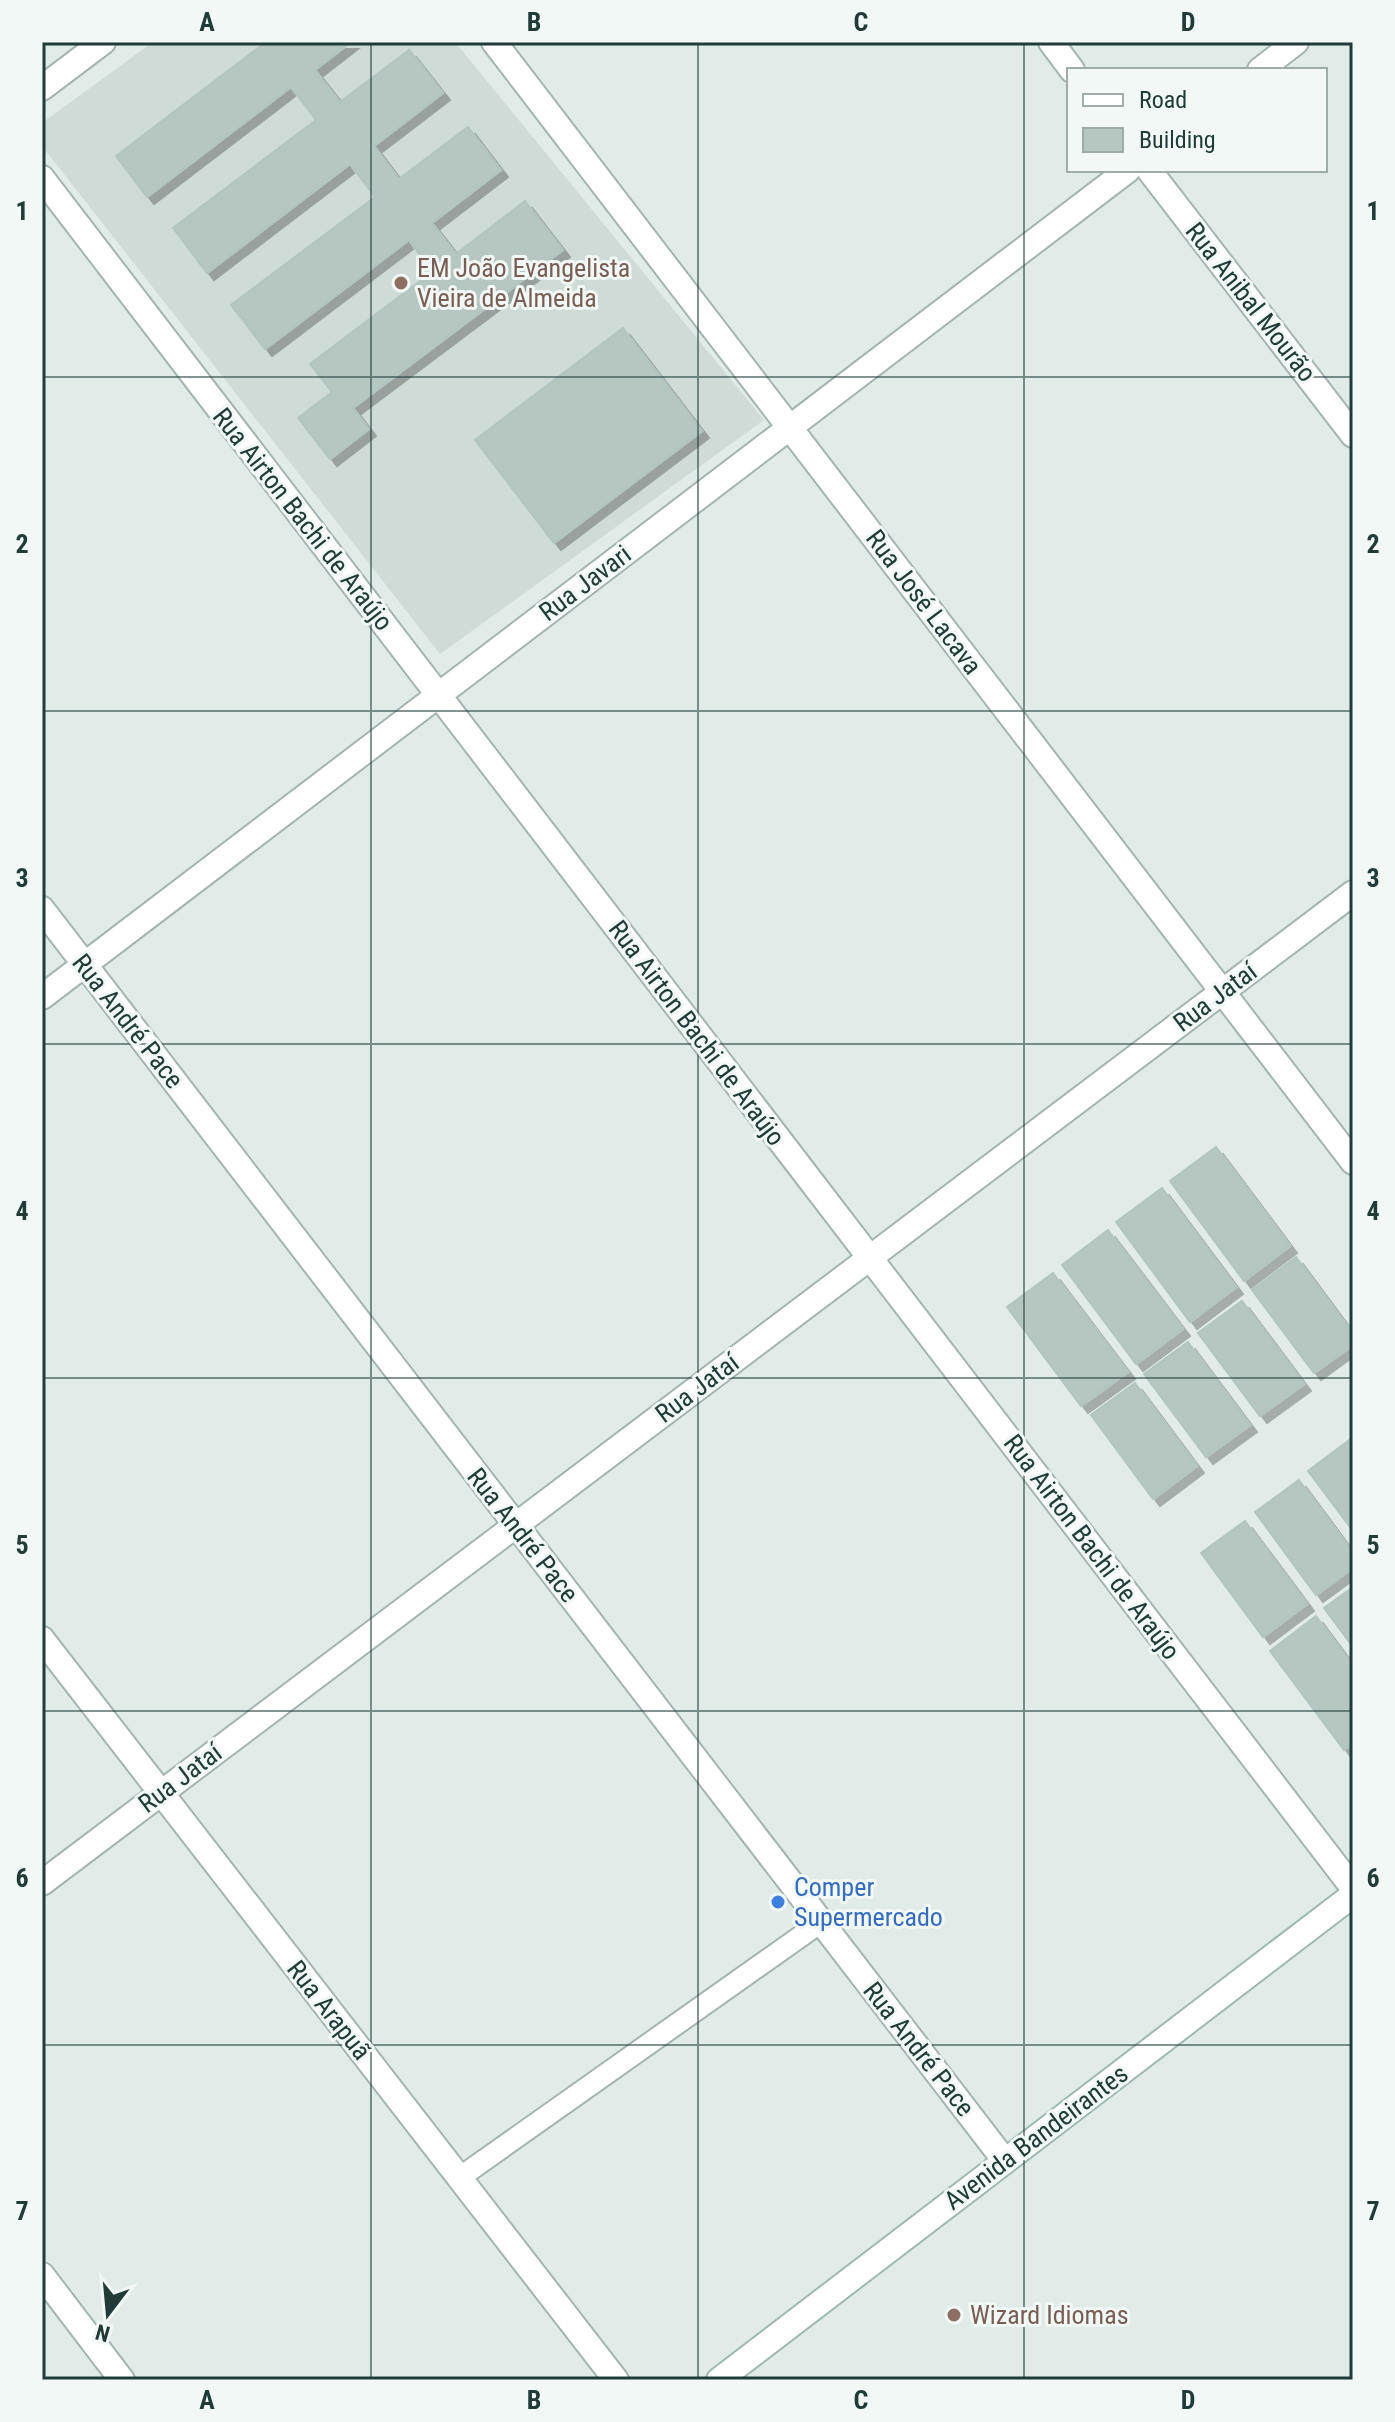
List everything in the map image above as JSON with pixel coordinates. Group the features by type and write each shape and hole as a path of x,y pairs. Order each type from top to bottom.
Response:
{"street":[{"path":"42,88 103,42"},
{"name":"Rua José Lacava","path":"494,42 1353,1162"},
{"path":"1051,42 1070,68"},
{"path":"1263,68 1296,42"},
{"name":"Rua Javari","path":"42,997 1125,172"},
{"name":"Rua Anibal Mourão","path":"1151,172 1353,435"},
{"name":"Rua Airton Bachi de Araújo","path":"42,178 1353,1888"},
{"name":"Rua Jataí","path":"42,1883 1353,893"},
{"name":"Rua André Pace","path":"42,909 1005,2161"},
{"name":"Rua Arapuã","path":"42,1639 616,2380"},
{"name":"Avenida Bandeirantes","path":"719,2380 1353,1895"},
{"path":"42,2275 122,2380"}],"lane":[{"path":"459,2178 821,1922"}],"shaded area":[{"name":"EM João Evangelista Vieira de Almeida","path":"153,42 455,42 764,420 440,654 42,146 42,123"}],"building":[{"path":"266,42 351,42 315,70 340,102 409,50 443,93 374,146 399,179 468,127 501,170 432,223 456,254 525,201 563,250 353,408 369,429 330,459 298,418 332,392 310,364 432,272 409,240 265,349 231,305 375,197 350,164 207,273 173,228 316,120 291,87 147,197 116,156"},
{"path":"623,328 702,431 554,543 475,440"},
{"path":"1216,1147 1290,1246 1244,1281 1170,1181"},
{"path":"1162,1188 1236,1287 1190,1322 1116,1222"},
{"path":"1108,1230 1183,1329 1136,1364 1062,1265"},
{"path":"1296,1257 1353,1334 1353,1345 1314,1373 1252,1290"},
{"path":"1053,1273 1128,1372 1081,1406 1007,1307"},
{"path":"1242,1301 1304,1384 1260,1416 1198,1333"},
{"path":"1188,1342 1250,1425 1206,1457 1144,1374"},
{"path":"1135,1383 1197,1466 1153,1499 1091,1415"},
{"path":"1353,1440 1353,1531 1308,1471"},
{"path":"1299,1480 1353,1553 1353,1568 1316,1595 1255,1512"},
{"path":"1245,1521 1307,1604 1263,1637 1201,1553"},
{"path":"1353,1587 1353,1647 1324,1608"},
{"path":"1316,1616 1353,1666 1353,1743 1344,1750 1270,1651"}],"place":[{"name":"EM João Evangelista Vieira de Almeida","path":"401,283"},
{"name":"Comper Supermercado","path":"778,1902"},
{"name":"Wizard Idiomas","path":"954,2315"}]}
